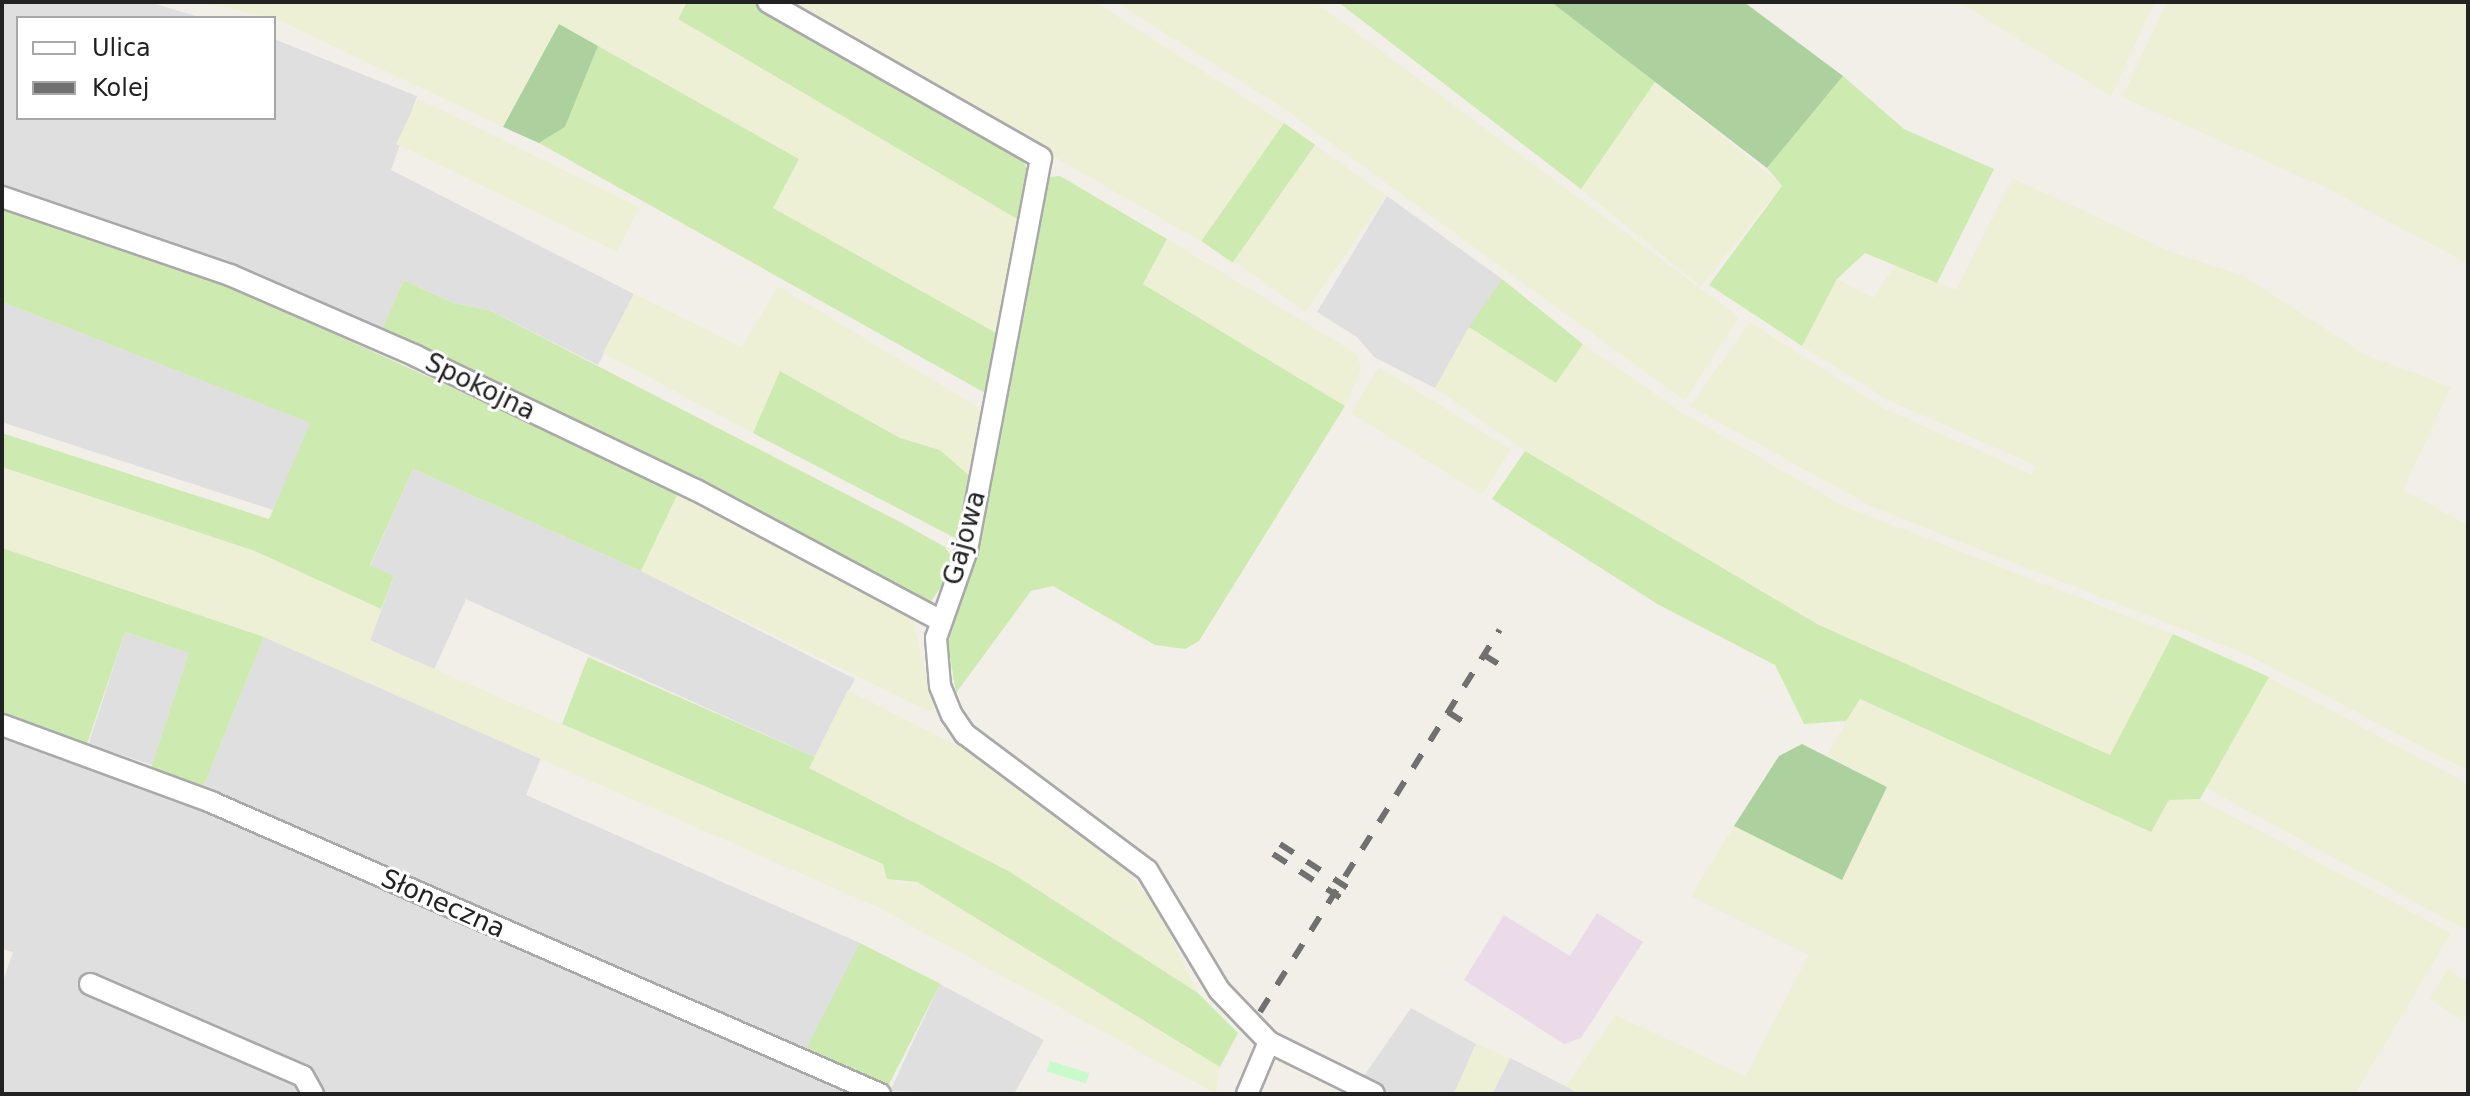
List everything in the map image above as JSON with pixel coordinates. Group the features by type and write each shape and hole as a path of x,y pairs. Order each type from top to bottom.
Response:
{"street":[{"name":"Gajowa","path":"768,2 1041,158 967,550 939,620 940,686 965,734 1147,870 1219,990 1269,1042 1374,1094"},
{"name":"Spokojna","path":"2,197 230,275 416,356 696,490 939,620"},
{"name":"Słoneczna","path":"2,725 211,802 880,1094"},
{"path":"90,984 313,1089"},
{"path":"1247,1094 1269,1042"}],"shaded area":[{"path":"2,2 148,2 196,16 16,16 16,120 276,120 276,40 417,96 391,170 634,294 598,365 489,310 453,303 404,280 381,331 2,189"},
{"path":"1387,196 1502,279 1435,388 1374,357 1357,337 1317,312"},
{"path":"2,302 311,423 273,510 2,422"},
{"path":"413,469 641,571 855,679 815,757 466,599 434,670 370,640 394,576 370,566"},
{"path":"125,632 190,653 153,765 89,744"},
{"path":"264,637 541,758 526,795 860,943 808,1055 202,790"},
{"path":"2,736 139,780 868,1094 2,1094 2,984 13,952 2,949"},
{"path":"1597,913 1643,942 1581,1038 1564,1044 1464,980 1504,915 1570,956"},
{"path":"940,984 1044,1040 1014,1094 890,1091"},
{"path":"1411,1008 1476,1044 1454,1094 1382,1094 1359,1083"},
{"path":"1510,1058 1579,1093 1492,1094"}],"green space":[{"path":"197,2 687,2 678,19 1019,220 998,334 772,208 798,158 560,25 503,127 276,19 276,16"},
{"path":"687,2 752,2 1021,156 1028,171 1019,220 678,19"},
{"path":"786,2 1095,2 1284,123 1209,246"},
{"path":"1116,2 1315,2 1739,317 1685,401 1283,108"},
{"path":"1338,2 1551,2 1655,82 1581,189"},
{"path":"1551,2 1744,2 1843,76 1767,168"},
{"path":"1958,2 2155,2 2111,96"},
{"path":"2167,2 2468,2 2468,264 2328,189 2122,97"},
{"path":"559,24 598,46 565,127 539,143 503,127"},
{"path":"598,46 799,159 773,208 998,334 987,394 539,143 565,127"},
{"path":"1843,76 1904,129 1994,169 1937,283 1865,253 1837,279 1802,346 1709,285 1782,186 1767,168"},
{"path":"1655,82 1782,185 1701,286 1573,183"},
{"path":"418,99 639,207 617,252 396,144"},
{"path":"1284,123 1315,145 1233,263 1201,241"},
{"path":"1315,145 1387,195 1306,312 1234,261"},
{"path":"1060,176 1167,239 1143,284 1345,406 1199,641 1185,649 1155,645 1053,586 1031,591 956,693 948,644 976,546 1049,177"},
{"path":"2013,178 2174,253 2246,277 2364,354 2451,387 2403,490 2468,525 2468,771 2250,656 1872,507 1690,406 1750,322 1885,409 2032,474 2036,466 1888,400 1802,346 1837,279 1873,298 1895,265 1956,290"},
{"path":"2,208 229,286 679,491 641,571 413,469 370,565 394,576 381,609 255,551 2,467 2,433 269,519 310,423 2,302"},
{"path":"1167,239 1357,354 1361,370 1345,406 1143,284"},
{"path":"1502,279 1583,344 1556,383 1469,327"},
{"path":"404,280 453,303 489,310 902,523 945,547 953,559 950,574 929,604 698,480 381,331"},
{"path":"778,286 978,407 984,421 973,479 940,450 900,438 781,371 753,433 603,353 634,294 742,347"},
{"path":"1469,327 1556,383 1583,344 1683,413 1844,506 2173,634 2110,756 1819,625 1525,451 1435,388"},
{"path":"1379,367 1510,449 1482,495 1350,413"},
{"path":"780,371 900,438 940,450 973,479 962,534 955,538 753,433"},
{"path":"1525,451 1819,625 2110,755 2173,634 2269,677 2200,799 2169,800 2151,832 1860,699 1846,721 1804,724 1775,665 1659,605 1492,499"},
{"path":"2,467 255,551 381,609 370,641 883,864 898,884 916,882 1220,1067 1216,1094 879,908 264,637 2,548"},
{"path":"679,491 913,620 935,714 641,571"},
{"path":"2,548 264,637 202,790 150,771 189,653 125,632 87,744 2,718"},
{"path":"588,657 815,757 809,768 1010,872 1198,993 1238,1033 1220,1067 917,882 887,879 883,864 562,724"},
{"path":"2269,677 2468,784 2468,931 2206,788"},
{"path":"848,690 960,747 1117,859 1159,911 1198,993 1010,872 809,768"},
{"path":"1859,699 2151,832 2169,799 2196,797 2451,933 2355,1094 1579,1094 1566,1086 1616,1015 1745,1076 1809,955 1691,896 1734,826 1842,880 1887,787 1827,755"},
{"path":"1802,744 1887,787 1842,880 1734,826 1779,756"},
{"path":"860,943 940,984 884,1093 804,1053"},
{"path":"2447,969 2468,982 2468,1025 2430,999"},
{"path":"1476,1044 1510,1058 1492,1094 1454,1094"},
{"path":"1050,1061 1089,1073 1086,1084 1047,1072"}],"railway":[{"path":"1260,1012 1500,630"},
{"path":"1484,655 1505,668"},
{"path":"1448,712 1468,725"},
{"path":"1280,844 1357,894"},
{"path":"1273,854 1350,904"}]}
